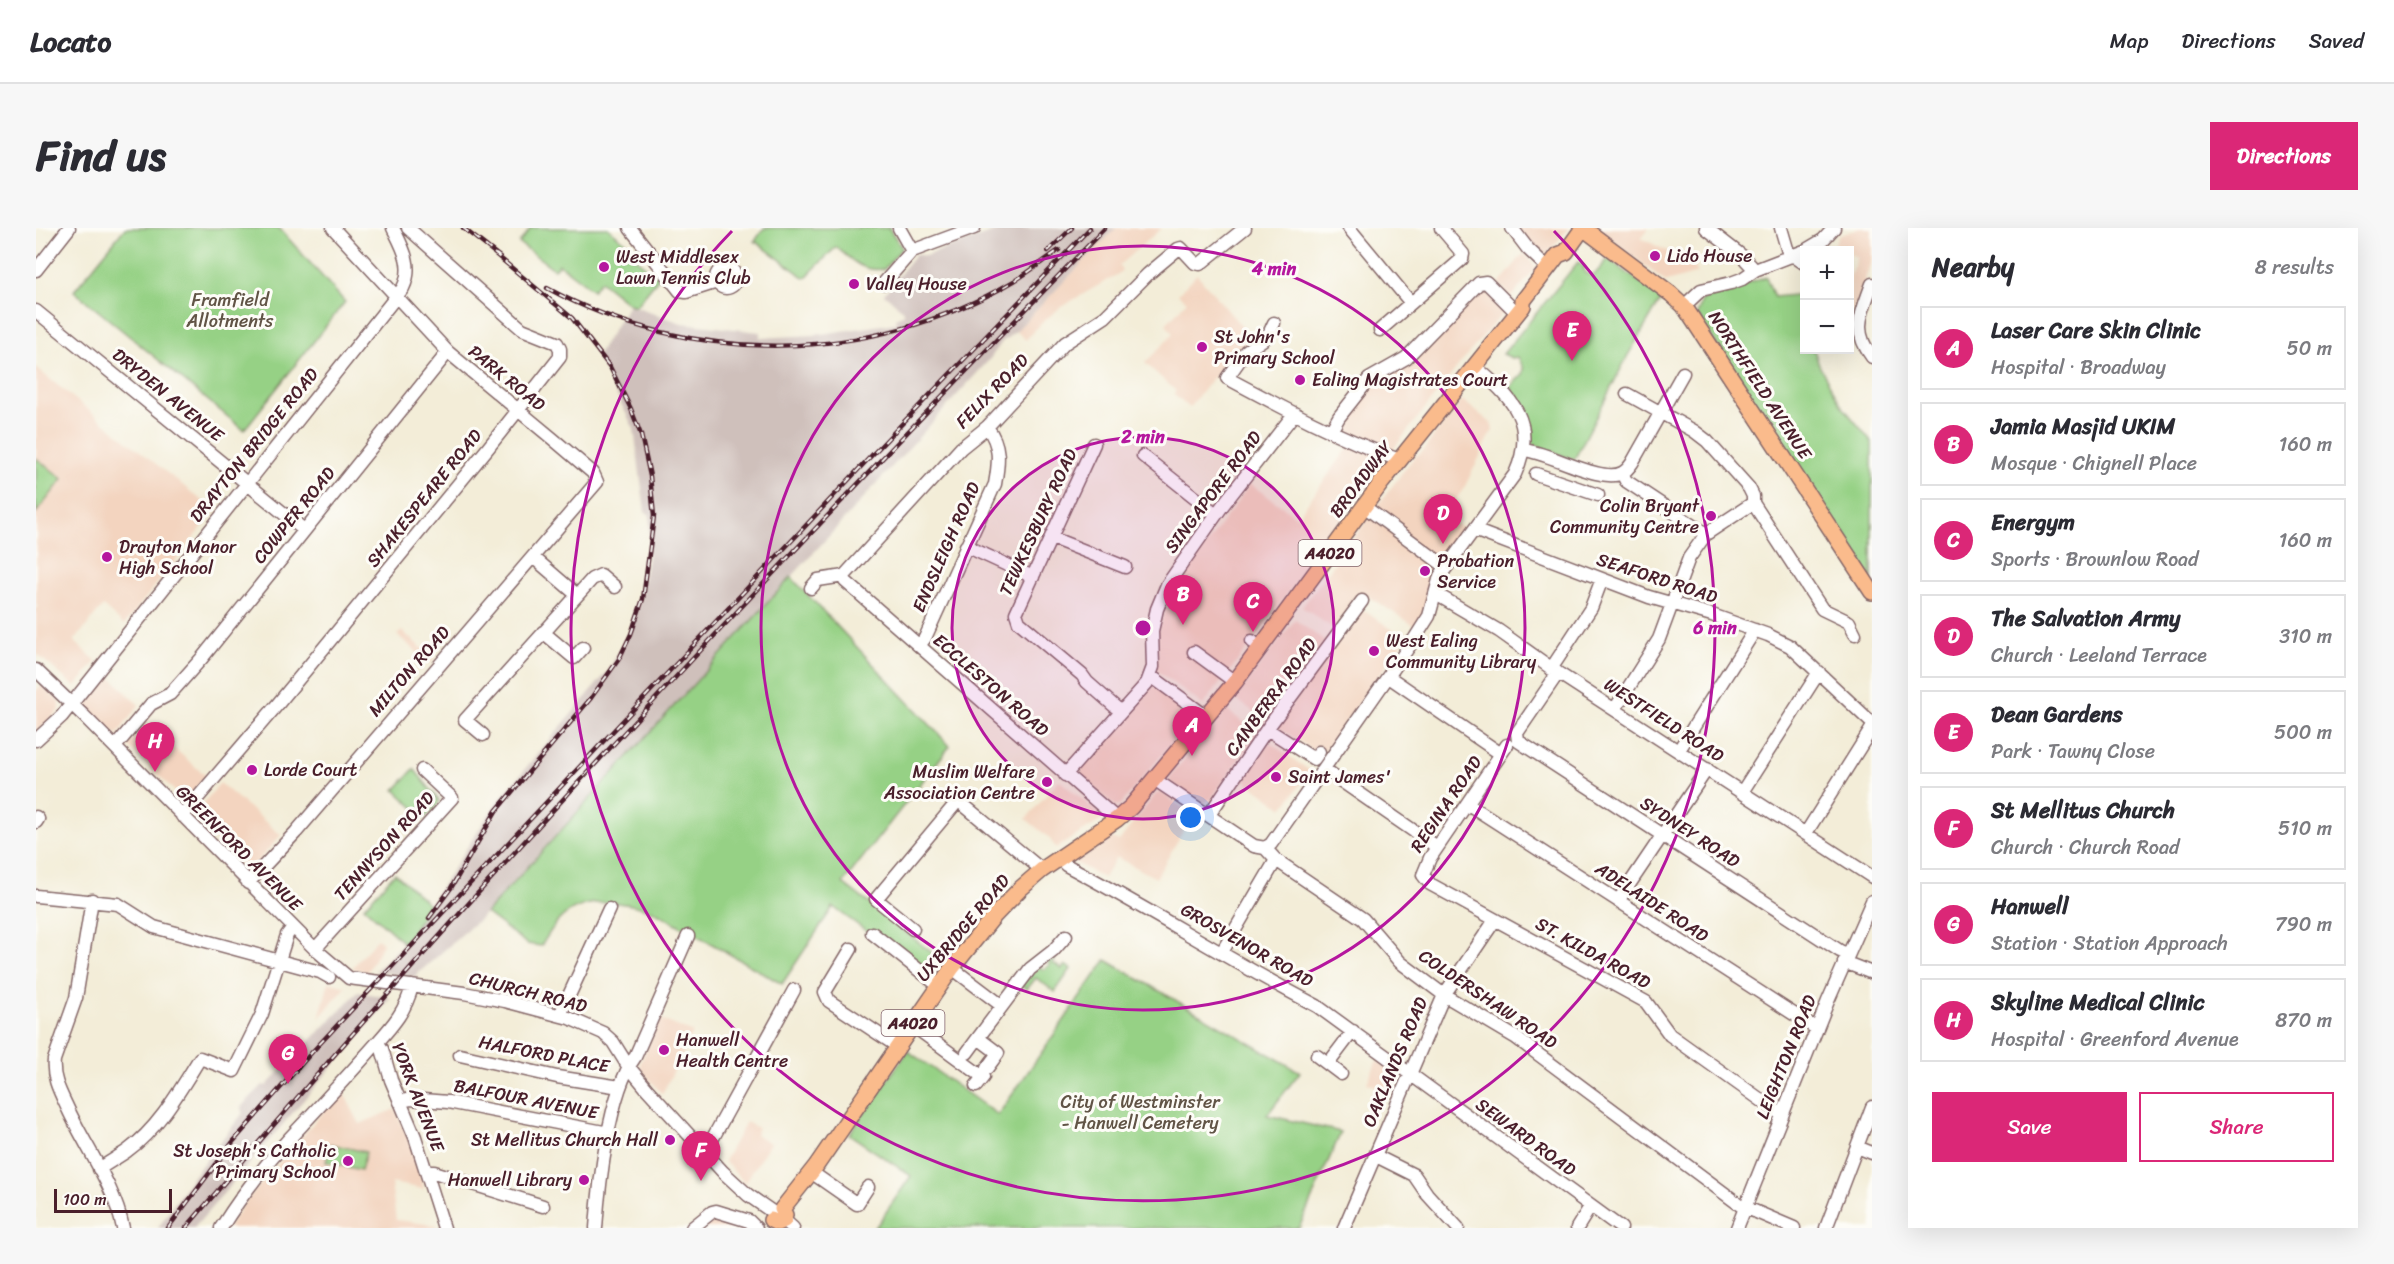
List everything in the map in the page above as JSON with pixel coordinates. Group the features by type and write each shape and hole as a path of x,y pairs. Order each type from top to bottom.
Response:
{"main road":[{"name":"BROADWAY","path":"1520,309 1530,304 1583,228"},
{"name":"NORTHFIELD AVENUE","path":"1583,228 1684,306 1872,592"},
{"path":"1565,256 1587,246 1606,246"},
{"name":"BROADWAY","path":"1059,858 1131,807 1207,717 1400,460 1520,309 1523,301 1558,255 1565,256"},
{"name":"UXBRIDGE ROAD","path":"777,1219 952,968 994,916 1020,889 1059,858"}],"street":[{"path":"36,270 69,228"},
{"name":"PARK ROAD","path":"333,228 448,352 593,473 597,482"},
{"name":"DRAYTON BRIDGE ROAD","path":"36,740 62,716 396,297 405,284 408,266 406,253 393,228"},
{"name":"SHAKESPEARE ROAD","path":"182,816 277,705 559,360 561,353 559,346 552,340 522,329 408,228"},
{"path":"630,228 680,291 686,292 717,282"},
{"path":"899,228 912,251"},
{"path":"884,283 912,251 945,233 974,228"},
{"name":"FELIX ROAD","path":"844,576 962,448 987,427 1065,343 1105,317 1148,274 1181,248 1195,263 1200,264 1245,228"},
{"path":"1349,228 1411,303"},
{"path":"1381,331 1463,256 1442,228"},
{"path":"1512,228 1528,249 1548,268"},
{"path":"1706,228 1742,256 1755,270"},
{"path":"1782,228 1788,252 1800,260"},
{"path":"1824,245 1834,228"},
{"path":"1684,306 1701,290 1742,279 1755,270 1800,253"},
{"path":"1332,431 1339,417 1369,379 1403,360 1479,283 1486,282 1520,309"},
{"path":"1872,284 1858,332 1872,357"},
{"name":"DRYDEN AVENUE","path":"36,311 304,531"},
{"path":"1274,323 1268,336 1246,351 1227,378 1363,447 1400,460"},
{"name":"COWPER ROAD","path":"115,747 151,704 170,694 183,680 448,352"},
{"path":"1265,848 1271,844 1389,677 1429,616 1440,576 1515,474 1523,450 1522,425 1516,409 1504,391 1474,366"},
{"path":"1523,450 1534,451 1570,465 1608,475 1622,473 1632,463 1683,373"},
{"path":"1627,394 1694,431 1707,441 1749,488 1753,496 1753,504 1822,609 1830,615 1849,622 1855,634"},
{"name":"SINGAPORE ROAD","path":"1151,676 1152,631 1165,590 1216,514 1294,414"},
{"name":"ENDSLEIGH ROAD","path":"919,646 926,638 994,484 998,467 997,444 987,427"},
{"name":"TEWKESBURY ROAD","path":"1094,444 1016,613 1019,622 1082,675 1121,712"},
{"path":"1143,456 1216,514"},
{"path":"1564,482 1570,465"},
{"path":"1622,473 1626,481 1706,534"},
{"path":"1536,474 1598,495"},
{"name":"MILTON ROAD","path":"249,883 597,482"},
{"path":"1615,709 1659,639 1689,558 1706,534 1753,504"},
{"path":"1365,507 1446,567"},
{"name":"SEAFORD ROAD","path":"1474,530 1649,597 1755,630 1790,646 1872,723"},
{"path":"1052,538 1125,567"},
{"path":"966,546 1033,577"},
{"path":"533,557 577,595"},
{"path":"483,735 465,720 543,632 592,579 601,575 615,588"},
{"path":"811,588 818,580 844,576"},
{"name":"ECCLESTON ROAD","path":"844,576 845,581 1117,819"},
{"name":"REGINA ROAD","path":"1430,884 1423,874 1430,858 1508,745 1555,671 1591,608 1602,579"},
{"name":"WESTFIELD ROAD","path":"1436,594 1498,631 1555,671 1872,877"},
{"name":"CANBERRA ROAD","path":"1209,815 1267,729 1362,601"},
{"path":"1679,750 1755,630"},
{"path":"543,632 574,658 583,648"},
{"path":"1194,652 1235,682"},
{"name":"GREENFORD AVENUE","path":"36,670 315,949"},
{"path":"1742,792 1819,672"},
{"path":"1065,775 1151,676 1207,717"},
{"name":"SYDNEY ROAD","path":"1389,677 1508,745 1518,741 1872,973"},
{"path":"1806,833 1872,728"},
{"path":"1267,729 1314,759 1319,752"},
{"path":"1324,769 1437,847"},
{"path":"1618,901 1707,769"},
{"name":"TENNYSON ROAD","path":"315,949 452,798 422,770"},
{"name":"COLDERSHAW ROAD","path":"1154,779 1254,846 1265,848 1276,860 1363,919 1400,962 1444,994 1515,1037 1746,1208 1794,1228"},
{"path":"913,929 876,899 957,802 960,802 1042,870"},
{"name":"ADELAIDE ROAD","path":"1468,804 1817,1029"},
{"name":"GROSVENOR ROAD","path":"1059,858 1066,865 1138,903 1317,1006 1409,1075"},
{"path":"1222,952 1276,860"},
{"name":"ST. KILDA ROAD","path":"1430,884 1646,1002 1670,1035 1782,1115"},
{"path":"36,896 118,904 154,927 320,972 329,977"},
{"path":"92,900 76,998 54,1060 53,1069 56,1084 118,1207 123,1228"},
{"name":"LEIGHTON ROAD","path":"1737,1228 1846,958 1872,900"},
{"path":"560,1015 609,909"},
{"name":"OAKLANDS ROAD","path":"1344,1228 1444,994 1495,920"},
{"path":"99,1169 129,1150 151,1128 177,1094 200,1058 234,1071 262,1014 287,935 293,927"},
{"path":"872,933 939,986"},
{"path":"596,1228 599,1186 619,1091 628,1066 688,936"},
{"path":"967,1053 1029,969 1053,951 1066,936"},
{"name":"CHURCH ROAD","path":"315,949 349,978 505,1000 560,1015 603,1033 613,1042 628,1066 647,1089 703,1151 777,1219"},
{"path":"851,949 825,992 829,1000 897,1046"},
{"path":"952,968 1001,1005"},
{"name":"YORK AVENUE","path":"412,986 407,1005 400,1017 378,1042 405,1101 444,1228"},
{"path":"703,1151 709,1145 794,990"},
{"path":"912,1025 983,1077 976,1086"},
{"path":"1328,1064 1353,1031"},
{"path":"978,1038 998,1053 987,1068"},
{"path":"221,1228 237,1202 301,1126 346,1080 378,1042"},
{"name":"HALFORD PLACE","path":"460,1055 619,1091"},
{"path":"1317,1056 1341,1074"},
{"name":"SEWARD ROAD","path":"1409,1075 1621,1228"},
{"path":"619,1091 631,1088 647,1089"},
{"name":"BALFOUR AVENUE","path":"405,1101 448,1102 609,1133"},
{"path":"1826,1228 1872,1107"},
{"path":"1857,1147 1872,1153"},
{"path":"1376,1156 1414,1175 1427,1194 1458,1228"},
{"path":"427,1172 434,1172 543,1206"},
{"path":"811,1172 857,1204 868,1187"},
{"path":"1577,1228 1590,1207"},
{"path":"692,1228 716,1211 749,1221 756,1228"}],"shaded area":[{"path":"1005,228 1116,228 1016,331 1002,342 989,360 486,913 414,977 375,971 404,943 497,802 608,671 628,635 640,600 648,557 650,515 645,511 634,429 597,356 629,304 681,323 760,332 760,338 815,335 896,323 895,318 905,314 884,294 916,254 925,256"},
{"path":"1116,228 1162,228 1119,265 1122,270 1118,274 1061,307 1040,324 1026,340 1016,331"},
{"path":"1517,228 1569,228 1544,258"},
{"name":"Lido House","path":"1596,228 1648,228 1641,238 1689,262 1698,273 1666,282"},
{"path":"1860,228 1872,228 1872,258 1855,311 1854,266 1857,257 1854,256 1854,246 1834,246 1838,236"},
{"path":"1524,253 1536,268 1512,297 1499,284"},
{"name":"St John's Primary School","path":"1197,274 1252,339 1228,366 1211,380 1189,408 1173,394 1176,391 1145,363 1173,334 1166,324 1187,301 1178,294"},
{"path":"1479,283 1507,308 1462,361 1384,461 1251,644 1203,705 1157,671 1158,631 1170,595 1250,484 1297,517 1352,443 1333,433 1371,381 1407,359"},
{"name":"Drayton Manor High School","path":"36,368 215,511 124,625 103,606 74,641 96,661 75,687 36,653 36,610 38,606 36,604"},
{"path":"1462,400 1491,423 1493,430 1464,488 1445,515 1465,530 1446,557 1424,613 1415,626 1364,594 1337,631 1302,607 1414,457 1421,453"},
{"path":"1360,611 1366,611 1405,639 1321,756 1277,726"},
{"path":"1295,620 1325,641 1267,721 1236,697"},
{"path":"402,631 434,659 430,663 397,635"},
{"path":"107,673 139,705 117,735 82,703"},
{"path":"42,685 59,701 60,709 36,733 36,691"},
{"path":"1153,686 1193,717 1121,804 1115,806 1081,776 1082,767"},
{"path":"1225,711 1258,733 1211,799 1203,804 1170,782 1169,778"},
{"path":"145,723 206,776 186,802 128,746"},
{"name":"Saint James'","path":"1269,742 1310,771 1283,808 1243,779"},
{"path":"1059,780 1102,816 1102,820 1056,848 1049,838 1026,819"},
{"path":"220,783 281,835 249,871 193,816"},
{"path":"1161,793 1193,814 1156,878 1116,857 1104,878 1070,860 1108,836 1119,841 1156,794"},
{"path":"377,939 383,943 367,972 352,968"},
{"path":"329,982 346,987 319,1018"},
{"path":"358,992 391,998 194,1228 158,1228 190,1180 243,1113 241,1107 263,1085 266,1086"},
{"path":"660,1019 693,1033 662,1094 643,1072 640,1064"},
{"path":"1377,1060 1399,1076 1392,1092 1367,1083"},
{"name":"St Joseph's Catholic Primary School","path":"342,1090 360,1124 395,1109 413,1149 424,1189 391,1183 396,1220 435,1225 436,1228 228,1228 242,1206"},
{"path":"746,1122 758,1128 755,1134 770,1143 745,1183 724,1161"},
{"path":"719,1214 749,1223 743,1228 700,1228"}],"green space":[{"name":"Framfield Allotments","path":"125,228 279,228 345,302 244,430 74,291"},
{"name":"West Middlesex Lawn Tennis Club","path":"531,228 608,228 629,245 625,250 659,277 636,306 629,304 600,281 593,290 559,264 554,269 519,243"},
{"path":"764,228 889,228 902,248 884,269 869,269 857,264 836,247 805,278 755,241"},
{"path":"1608,259 1662,298 1628,355 1574,460 1534,445 1524,406 1510,387 1523,374 1524,369 1518,357 1512,358 1503,354 1578,262 1585,267 1583,269 1585,273 1592,276"},
{"path":"1766,277 1774,297 1800,294 1800,354 1815,354 1820,367 1842,406 1872,442 1872,579 1697,315 1702,300"},
{"path":"36,458 63,479 36,513"},
{"path":"791,577 950,746 843,883 944,962 930,977 833,907 782,984 654,911 631,905 593,904 570,911 552,928 541,946 527,944 486,913"},
{"path":"414,769 439,800 438,805 425,818 395,790"},
{"path":"395,873 430,905 404,943 364,907"},
{"path":"1055,960 1053,963 1062,969 1065,965 1071,969 1055,992 1036,978 1027,989 1021,985 1040,966 1043,970 1050,965 1047,962"},
{"name":"City of Westminster - Hanwell Cemetery","path":"1106,960 1300,1072 1267,1115 1341,1132 1299,1228 875,1228 911,1176 849,1134 908,1051 998,1115"},
{"path":"331,1144 366,1152 361,1170 326,1162"}],"railway":[{"path":"463,228 500,257"},
{"path":"1048,251 1072,228"},
{"path":"168,1228 232,1143 313,1051 872,455 1090,228"},
{"path":"186,1228 296,1099 521,845 869,472 1105,228"},
{"path":"547,288 603,314 661,332 721,343 782,346 842,341 902,329 959,309 1026,274 1059,250"},
{"path":"429,918 451,888 496,811 591,698 619,659 631,634 643,599 654,516 650,476 641,435 610,367 572,318 494,253"}],"place":[{"name":"Lido House","path":"1655,256"},
{"name":"West Middlesex Lawn Tennis Club","path":"604,267"},
{"name":"Valley House","path":"854,284"},
{"name":"St John's Primary School","path":"1202,347"},
{"name":"Dean Gardens","path":"1572,361"},
{"name":"Ealing Magistrates Court","path":"1300,380"},
{"name":"Colin Bryant Community Centre","path":"1711,516"},
{"name":"The Salvation Army","path":"1443,544"},
{"name":"Drayton Manor High School","path":"107,557"},
{"name":"Probation Service","path":"1425,571"},
{"name":"Jamia Masjid UKIM","path":"1183,625"},
{"name":"Energym","path":"1253,632"},
{"name":"West Ealing Community Library","path":"1374,651"},
{"name":"Laser Care Skin Clinic","path":"1192,756"},
{"name":"Lorde Court","path":"252,770"},
{"name":"Skyline Medical Clinic","path":"155,772"},
{"name":"Saint James'","path":"1276,777"},
{"name":"Muslim Welfare Association Centre","path":"1047,782"},
{"name":"Hanwell Health Centre","path":"664,1050"},
{"name":"Hanwell","path":"288,1084"},
{"name":"St Mellitus Church Hall","path":"670,1140"},
{"name":"St Joseph's Catholic Primary School","path":"348,1161"},
{"name":"Hanwell Library","path":"584,1180"},
{"name":"St Mellitus Church","path":"701,1181"}]}
